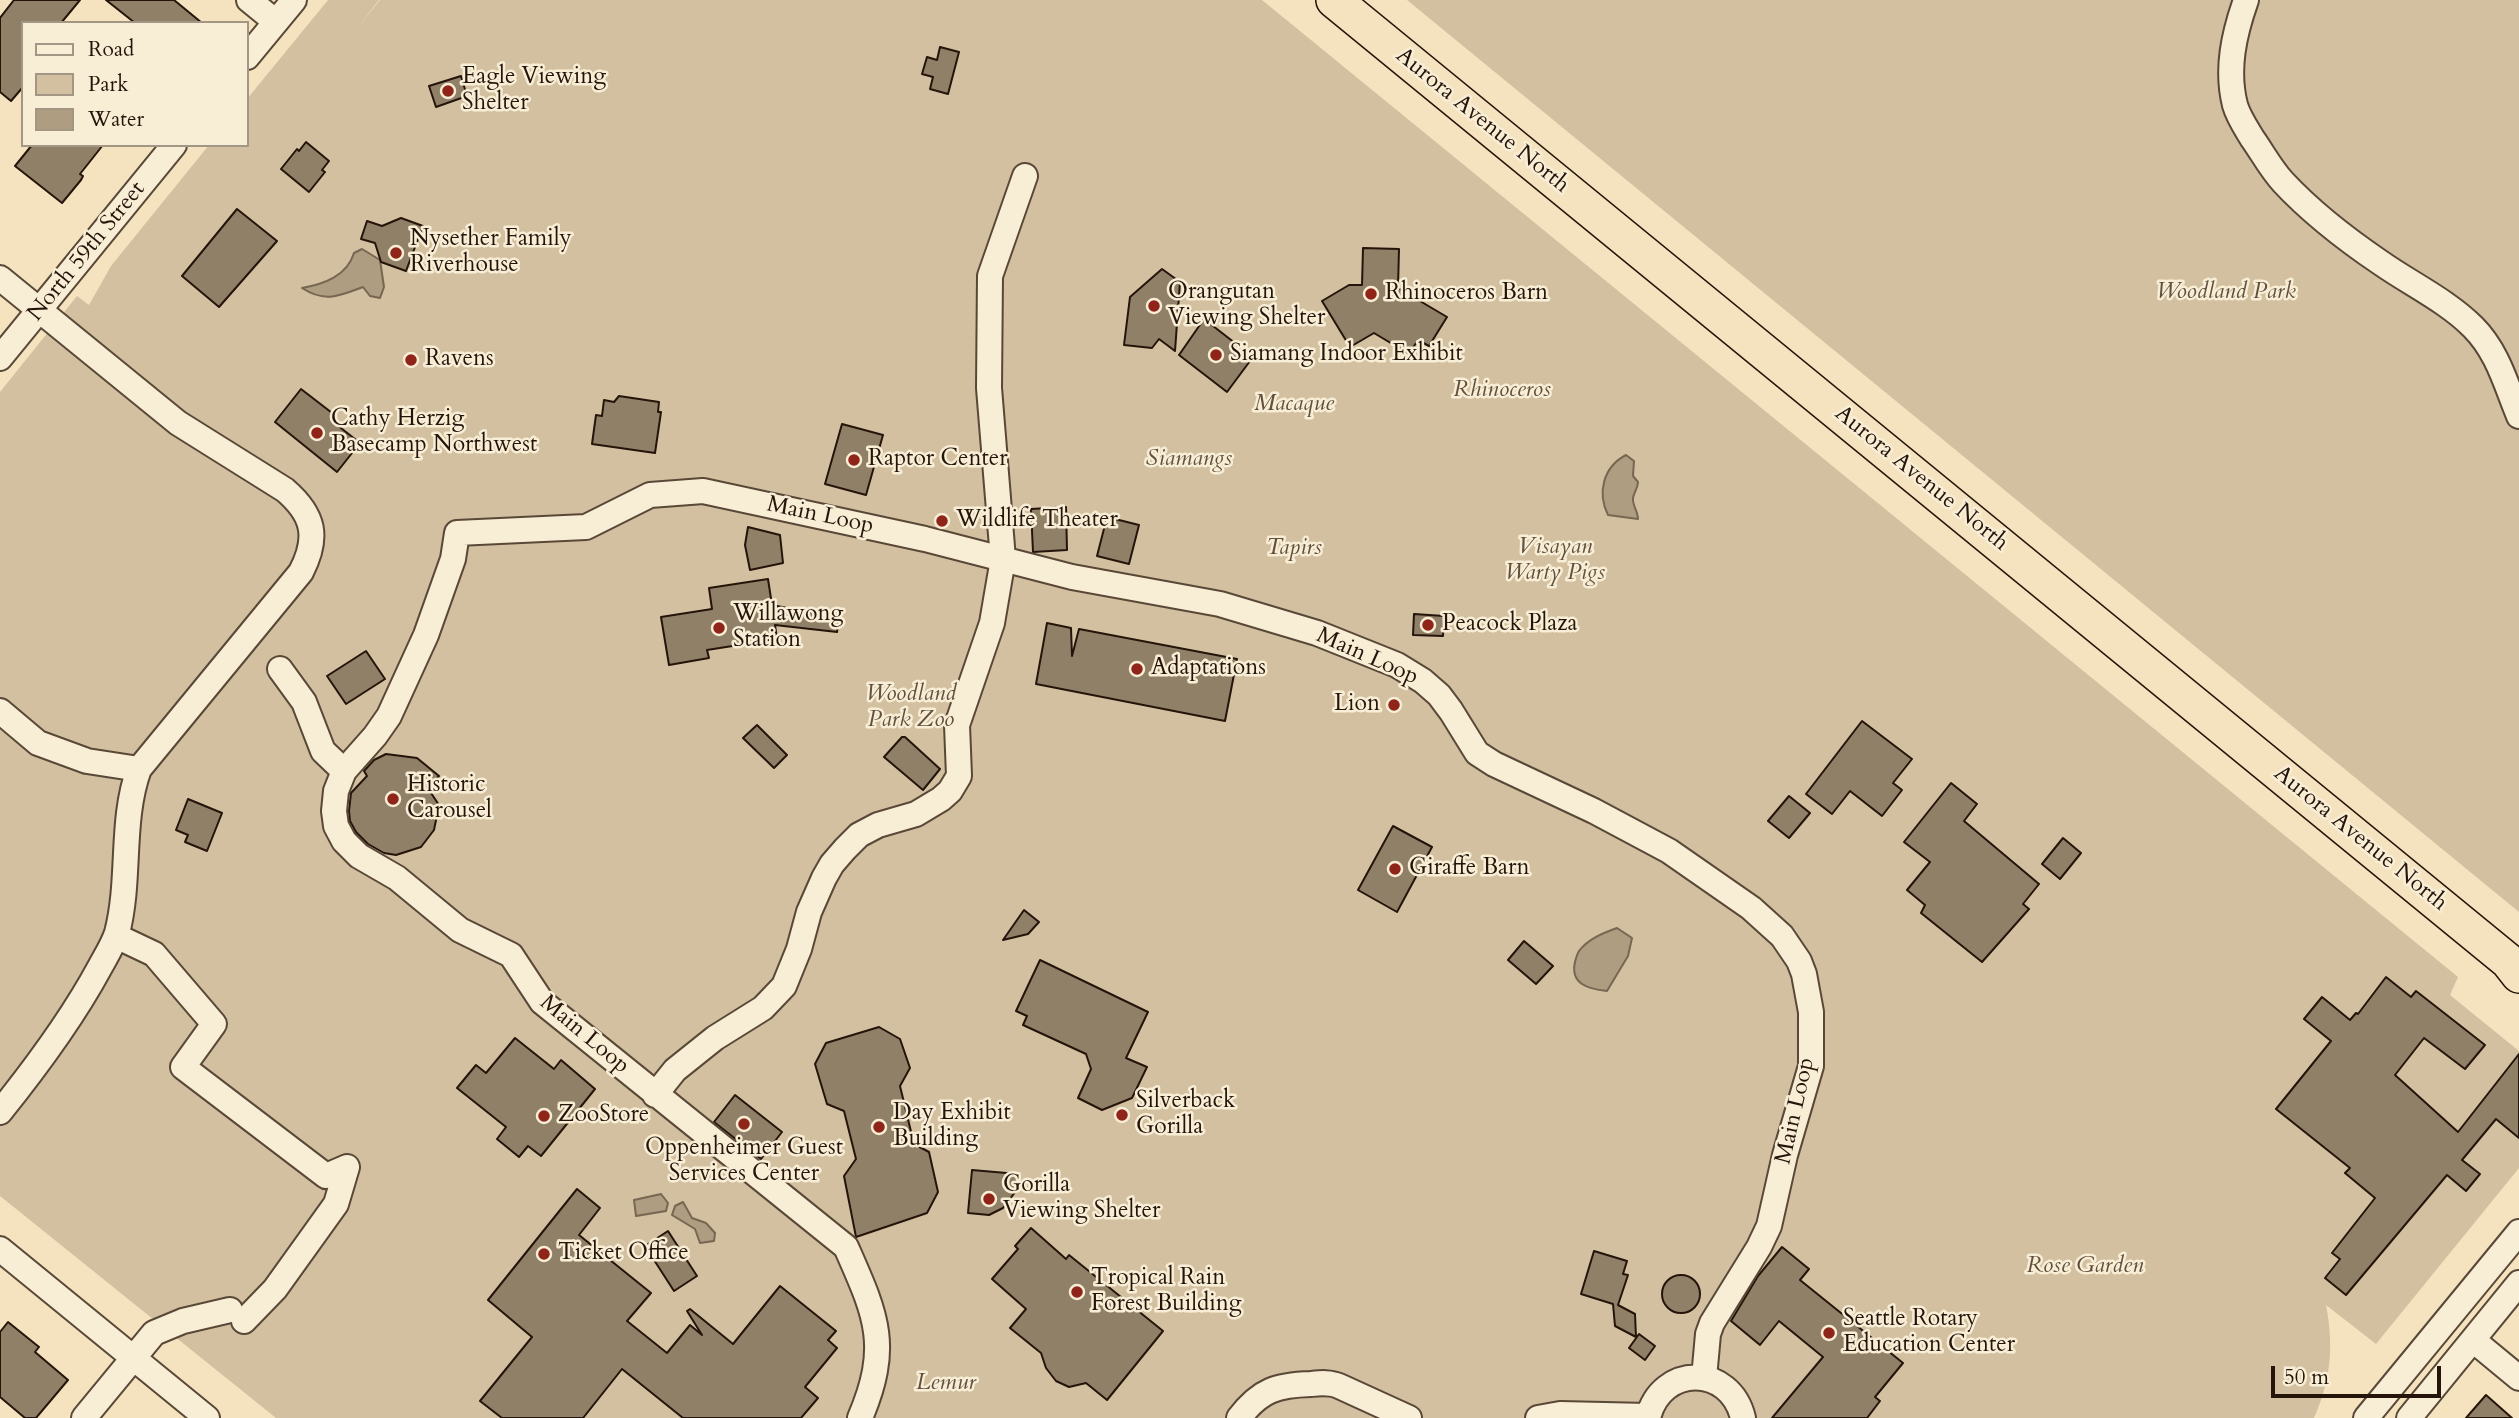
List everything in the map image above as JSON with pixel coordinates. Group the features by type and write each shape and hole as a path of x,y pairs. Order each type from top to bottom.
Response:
{"highway":[{"name":"Aurora Avenue North","path":"1334,0 2515,967"}],"street":[{"path":"249,0 276,22"},
{"path":"248,56 294,0"},
{"path":"2246,0 2232,50 2231,75 2235,106 2264,156 2281,180 2312,209 2380,262 2473,326 2488,343 2502,369 2519,416"},
{"name":"North 59th Street","path":"0,358 172,147"},
{"path":"655,1095 675,1070 715,1038 763,1008 784,986 819,890 832,864 845,849 859,835 878,825 916,814 941,799 956,783 960,769 957,724 992,623 1003,559 989,388 990,276 1025,176"},
{"path":"0,278 178,423 285,489 299,502 309,518 312,537 309,555 301,572 139,769 132,789 124,895 116,936 90,985 48,1051 0,1112"},
{"name":"Main Loop","path":"860,1418 875,1374 878,1335 871,1304 846,1247 542,1002 511,955 460,930 397,878 351,849 339,834 334,811 336,791 344,771 389,716 426,635 453,559 457,533 586,527 650,495 703,491 846,521 1072,577 1232,607 1317,633 1396,665 1423,681 1439,695 1477,753 1669,851 1751,908 1782,936 1799,961 1808,993 1812,1033 1811,1066 1785,1155 1769,1226 1712,1323 1708,1334 1704,1377"},
{"path":"280,669 304,702 323,751 344,771"},
{"path":"0,711 38,743 87,761 139,769"},
{"path":"84,1418 154,1333 183,1321 237,1315 275,1289 336,1204 347,1167 326,1176 183,1067 214,1024 154,954 116,936"},
{"path":"2367,1418 2519,1232"},
{"path":"0,1249 207,1418"},
{"path":"2409,1418 2519,1283"},
{"path":"2473,1340 2519,1378"},
{"path":"1538,1418 1560,1414 1648,1417 1653,1402 1662,1390 1675,1381 1704,1377 1731,1392 1740,1406 1743,1418"},
{"path":"1239,1418 1254,1401 1269,1390 1291,1385 1328,1383 1409,1418"}],"green space":[{"name":"Woodland Park Zoo","path":"328,0 379,0 358,27 380,0 1262,0 2458,977 2450,995 2519,1051 2519,1168 2376,1344 2326,1305 2330,1335 2329,1363 2324,1390 2314,1418 276,1418 0,1196 0,392 77,296 89,305 111,266 207,147 248,147 248,98"},
{"name":"Woodland Park","path":"1407,0 2519,0 2519,912"}],"water":[{"path":"362,249 380,260 384,287 380,298 370,296 363,287 325,297 302,288 334,278 346,268 354,253"},
{"path":"1626,455 1634,461 1633,476 1638,482 1633,501 1638,519 1608,515 1603,498 1607,473"},
{"path":"1617,928 1632,938 1628,956 1607,991 1582,984 1575,976 1574,969 1579,951 1591,940"},
{"path":"661,1194 668,1203 666,1211 636,1216 634,1200"},
{"path":"683,1202 692,1218 706,1223 715,1233 714,1241 700,1243 695,1229 672,1215 675,1206"}],"building":[{"path":"14,0 80,0 63,21 21,21 21,89 11,101 0,92 0,18"},
{"path":"106,0 174,0 200,21 132,21"},
{"path":"940,47 959,52 948,94 930,89 933,77 922,74 927,57 937,60"},
{"name":"Eagle Viewing Shelter","path":"461,76 467,96 436,107 429,86"},
{"path":"306,142 329,161 322,170 325,172 309,192 281,169"},
{"path":"30,147 101,147 80,174 83,176 81,180 62,203 15,166"},
{"path":"237,209 277,241 219,307 182,276"},
{"name":"Nysether Family Riverhouse","path":"401,218 423,226 406,271 381,262 375,243 361,239 367,221 382,226"},
{"name":"Rhinoceros Barn","path":"1363,248 1399,249 1398,288 1447,317 1429,346 1418,340 1409,354 1374,333 1350,347 1322,301 1349,285 1362,285"},
{"name":"Orangutan Viewing Shelter","path":"1162,269 1180,282 1175,351 1159,339 1152,348 1124,345 1130,297"},
{"name":"Siamang Indoor Exhibit","path":"1204,319 1253,357 1227,392 1179,355"},
{"name":"Cathy Herzig Basecamp Northwest","path":"301,389 336,416 332,421 360,443 337,472 275,422"},
{"path":"619,396 659,402 658,412 661,412 655,453 592,444 596,415 602,416 604,400 614,402"},
{"name":"Raptor Center","path":"842,424 883,435 866,495 825,484"},
{"path":"1066,507 1067,550 1033,552 1031,509"},
{"path":"1107,517 1139,525 1129,564 1097,556"},
{"path":"748,527 780,535 783,563 750,570 745,545"},
{"name":"Willawong Station","path":"768,579 772,605 839,618 837,632 775,625 777,639 707,650 709,658 669,665 661,617 712,609 709,588"},
{"name":"Peacock Plaza","path":"1414,614 1444,616 1443,636 1413,635"},
{"name":"Adaptations","path":"1047,623 1071,628 1072,656 1079,629 1237,659 1225,721 1036,684"},
{"path":"366,651 385,679 346,704 327,676"},
{"path":"1862,721 1912,759 1893,783 1902,790 1882,816 1850,791 1832,814 1806,794"},
{"path":"757,725 787,755 774,768 743,738"},
{"path":"902,737 940,769 923,790 884,757"},
{"name":"Historic Carousel","path":"386,754 417,758 439,776 427,787 439,805 434,830 421,847 396,855 384,853 368,844 356,832 350,821 349,811 351,793 367,776 364,771 374,760"},
{"path":"1951,783 1977,804 1964,821 2039,884 2023,904 2029,909 1982,962 1921,913 1925,905 1907,890 1930,862 1904,842"},
{"path":"1789,796 1810,813 1789,838 1768,821"},
{"path":"188,799 222,813 207,851 185,842 188,835 176,830"},
{"name":"Giraffe Barn","path":"1393,826 1432,847 1397,912 1358,890"},
{"path":"2063,838 2081,853 2060,879 2042,864"},
{"path":"1024,910 1039,922 1028,934 1003,940"},
{"path":"1524,941 1553,966 1536,984 1508,960"},
{"path":"1040,960 1148,1012 1126,1058 1147,1067 1132,1098 1102,1110 1078,1098 1091,1069 1086,1054 1023,1025 1027,1016 1016,1011"},
{"path":"2386,977 2411,997 2416,991 2485,1045 2465,1069 2424,1038 2395,1075 2458,1132 2519,1054 2519,1138 2496,1119 2462,1160 2480,1174 2466,1191 2447,1175 2346,1295 2325,1278 2340,1259 2332,1253 2375,1198 2345,1173 2350,1168 2276,1109 2331,1041 2304,1019 2322,997 2350,1020 2358,1014"},
{"name":"Day Exhibit Building","path":"879,1027 900,1039 910,1068 900,1086 914,1144 929,1152 938,1192 927,1213 856,1237 844,1176 856,1159 844,1111 827,1104 815,1064 826,1043"},
{"path":"515,1038 554,1069 561,1060 595,1089 541,1156 528,1146 519,1157 497,1139 506,1127 457,1088 476,1065 486,1073"},
{"name":"Oppenheimer Guest Services Center","path":"735,1095 782,1132 761,1159 714,1122"},
{"name":"Gorilla Viewing Shelter","path":"972,1170 1018,1174 1016,1191 1003,1208 989,1215 968,1213"},
{"path":"577,1189 600,1208 579,1235 651,1293 627,1321 667,1353 690,1325 702,1335 687,1311 690,1309 733,1344 780,1286 836,1331 828,1340 837,1348 805,1387 818,1398 801,1418 683,1418 622,1369 583,1418 502,1418 480,1401 532,1337 488,1300"},
{"name":"Tropical Rain Forest Building","path":"1031,1228 1066,1259 1069,1255 1163,1331 1107,1400 1086,1383 1069,1387 1056,1381 1046,1368 1041,1353 1010,1328 1026,1309 992,1279 1018,1249 1015,1246"},
{"path":"668,1231 697,1276 674,1291 645,1246"},
{"name":"Seattle Rotary Education Center","path":"1782,1247 1809,1269 1800,1280 1903,1363 1875,1397 1880,1401 1867,1418 1772,1418 1823,1357 1779,1321 1760,1345 1731,1321 1758,1276"},
{"path":"1594,1251 1627,1261 1623,1274 1628,1275 1618,1305 1635,1314 1636,1337 1615,1326 1613,1304 1581,1294"},
{"path":"1681,1275 1694,1281 1700,1294 1694,1307 1681,1313 1668,1307 1662,1294 1668,1281"},
{"path":"8,1322 39,1347 35,1352 68,1380 36,1418 25,1418 0,1397 0,1332"},
{"path":"1639,1334 1655,1346 1645,1360 1629,1348"},
{"path":"2486,1395 2512,1418 2466,1418"}],"place":[{"name":"Eagle Viewing Shelter","path":"448,91"},
{"name":"Nysether Family Riverhouse","path":"396,253"},
{"name":"Rhinoceros Barn","path":"1371,294"},
{"name":"Orangutan Viewing Shelter","path":"1154,306"},
{"name":"Siamang Indoor Exhibit","path":"1216,355"},
{"name":"Ravens","path":"411,360"},
{"name":"Cathy Herzig Basecamp Northwest","path":"317,433"},
{"name":"Raptor Center","path":"854,460"},
{"name":"Wildlife Theater","path":"942,521"},
{"name":"Peacock Plaza","path":"1428,625"},
{"name":"Willawong Station","path":"719,628"},
{"name":"Adaptations","path":"1137,669"},
{"name":"Lion","path":"1394,705"},
{"name":"Historic Carousel","path":"393,799"},
{"name":"Giraffe Barn","path":"1395,869"},
{"name":"Silverback Gorilla","path":"1122,1115"},
{"name":"ZooStore","path":"544,1116"},
{"name":"Oppenheimer Guest Services Center","path":"744,1124"},
{"name":"Day Exhibit Building","path":"879,1127"},
{"name":"Gorilla Viewing Shelter","path":"989,1199"},
{"name":"Ticket Office","path":"544,1254"},
{"name":"Tropical Rain Forest Building","path":"1077,1292"},
{"name":"Seattle Rotary Education Center","path":"1829,1333"}],"park label":[{"name":"Rhinoceros","path":"1502,391"},
{"name":"Macaque","path":"1294,405"},
{"name":"Siamangs","path":"1189,460"},
{"name":"Tapirs","path":"1294,549"},
{"name":"Visayan Warty Pigs","path":"1555,561"},
{"name":"Rose Garden","path":"2085,1267"},
{"name":"Lemur","path":"946,1384"}]}
